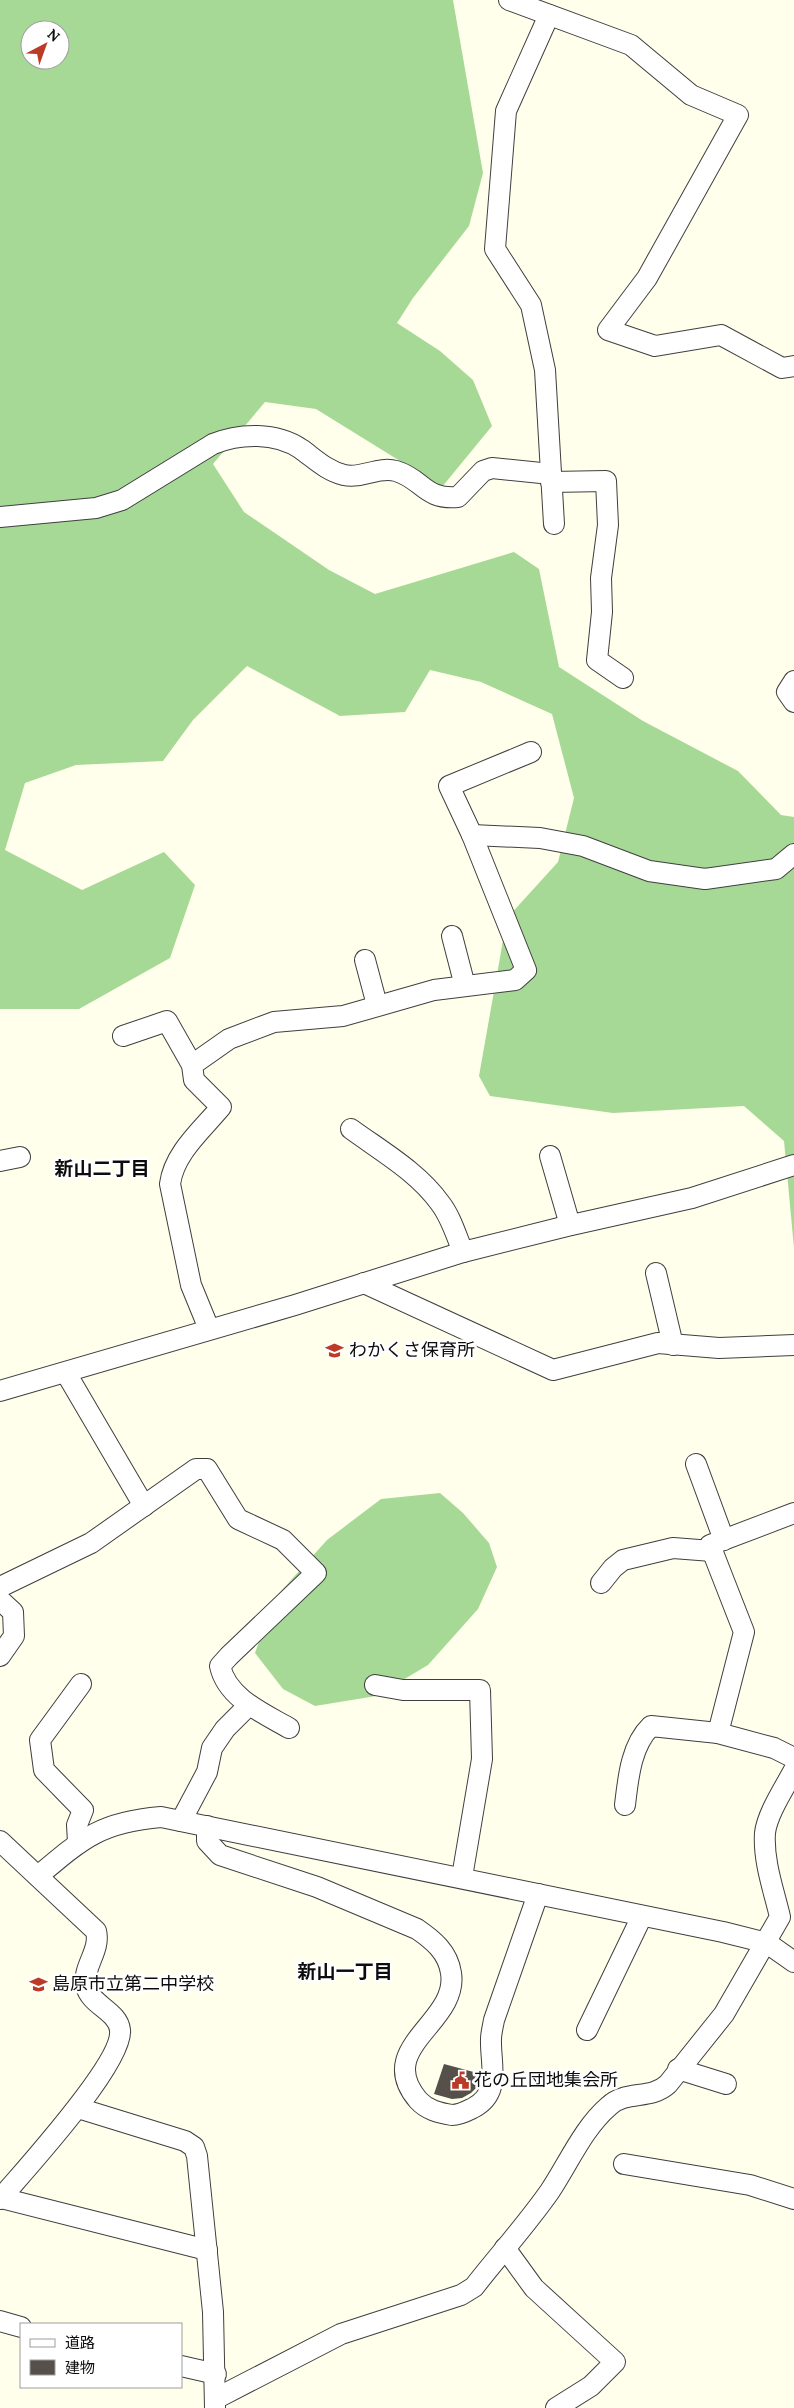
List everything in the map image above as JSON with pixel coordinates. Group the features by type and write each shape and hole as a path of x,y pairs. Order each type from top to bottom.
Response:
{"street":[{"path":"509,0 632,45 691,95 738,115 647,278 608,330 655,346 721,335 782,368 794,366"},
{"path":"549,15 506,111 495,249 531,305 545,370 554,524"},
{"path":"0,517 96,508 122,500 213,444 229,437 244,436 281,440 299,448 328,469 343,475 354,476 382,470 394,470 405,474 439,497 458,497 483,471 492,468 551,478 606,481 608,525 601,578 602,612 597,660 623,678"},
{"path":"794,681 787,692 794,702"},
{"path":"192,1065 229,1039 274,1022 343,1016 434,990 515,980 526,970 472,835 449,786 531,752"},
{"path":"472,835 540,838 583,846 648,871 705,879 776,870 794,854"},
{"path":"452,936 465,986"},
{"path":"365,960 377,1005"},
{"path":"123,1036 167,1021 192,1065 194,1080 221,1107 178,1158 172,1170 170,1184 191,1285 209,1330"},
{"path":"351,1129 407,1170 440,1203 452,1223 463,1252"},
{"path":"0,1161 20,1156"},
{"path":"550,1156 570,1225"},
{"path":"0,1391 66,1373 463,1252 570,1225 692,1198 794,1166"},
{"path":"656,1273 673,1344"},
{"path":"364,1283 553,1370 658,1344 719,1348 794,1344"},
{"path":"66,1373 144,1506"},
{"path":"696,1464 744,1632 718,1733"},
{"path":"0,1587 91,1543 196,1469 206,1469 238,1519 283,1540 316,1573 220,1666 223,1679 249,1706 289,1728"},
{"path":"602,1583 613,1568 623,1560 674,1548 718,1545 794,1513"},
{"path":"0,1600 13,1612 14,1636 0,1656"},
{"path":"78,1842 77,1825 83,1810 44,1770 40,1740 81,1684"},
{"path":"376,1685 403,1690 480,1690 482,1758 462,1877"},
{"path":"181,1821 207,1772 212,1748 226,1728 249,1706"},
{"path":"625,1805 629,1771 644,1732 651,1726 718,1733 774,1748 794,1758"},
{"path":"78,2108 185,2141 194,2147 197,2156 208,2250 216,2374 216,2403 341,2334 461,2295 474,2286 505,2248 550,2190 573,2152 608,2106 618,2099 661,2091 724,2014 767,1943 780,1917 768,1869 765,1832 778,1800 794,1770"},
{"path":"38,1876 78,1842 104,1828 131,1820 161,1817 462,1877 767,1943 794,1962"},
{"path":"207,1826 207,1841 220,1855 317,1887 408,1926 431,1938 440,1948 450,1969 452,1989 445,2006 413,2046 405,2068 407,2080 416,2097 431,2110 444,2114 456,2115 478,2106 492,2087 494,2076 491,2039 494,2020 538,1894"},
{"path":"0,1841 96,1931 97,1945 86,1978 86,1987 95,2001 114,2018 120,2027 121,2037 116,2049 78,2108 0,2198 208,2250"},
{"path":"587,2030 642,1916"},
{"path":"678,2068 726,2084"},
{"path":"624,2164 750,2185 794,2199"},
{"path":"505,2248 534,2288 615,2362 591,2386 556,2408"},
{"path":"0,2321 20,2327"},
{"path":"182,2366 216,2374"}],"green space":[{"path":"0,0 453,0 483,173 469,226 413,298 397,323 440,351 473,380 492,426 442,487 316,409 265,402 213,464 244,512 329,570 375,594 514,552 539,569 559,667 643,721 738,771 781,815 794,817 794,1248 784,1141 744,1106 613,1113 490,1096 479,1076 507,918 558,862 574,798 552,714 481,682 430,670 405,712 340,716 247,666 193,720 163,761 76,765 25,783 5,850 82,890 164,852 195,885 170,958 79,1009 0,1009"},
{"path":"440,1493 463,1513 489,1543 497,1567 478,1609 428,1665 376,1696 315,1706 283,1689 255,1653 274,1599 327,1540 381,1499"}],"building":[{"name":"花の丘団地集会所","path":"444,2064 481,2074 479,2085 462,2098 452,2099 434,2094"}],"place":[{"name":"わかくさ保育所","path":"335,1350"},
{"name":"島原市立第二中学校","path":"38,1984"},
{"name":"花の丘団地集会所","path":"460,2080"}],"district":[{"name":"新山二丁目","path":"102,1168"},
{"name":"新山一丁目","path":"345,1971"}]}
